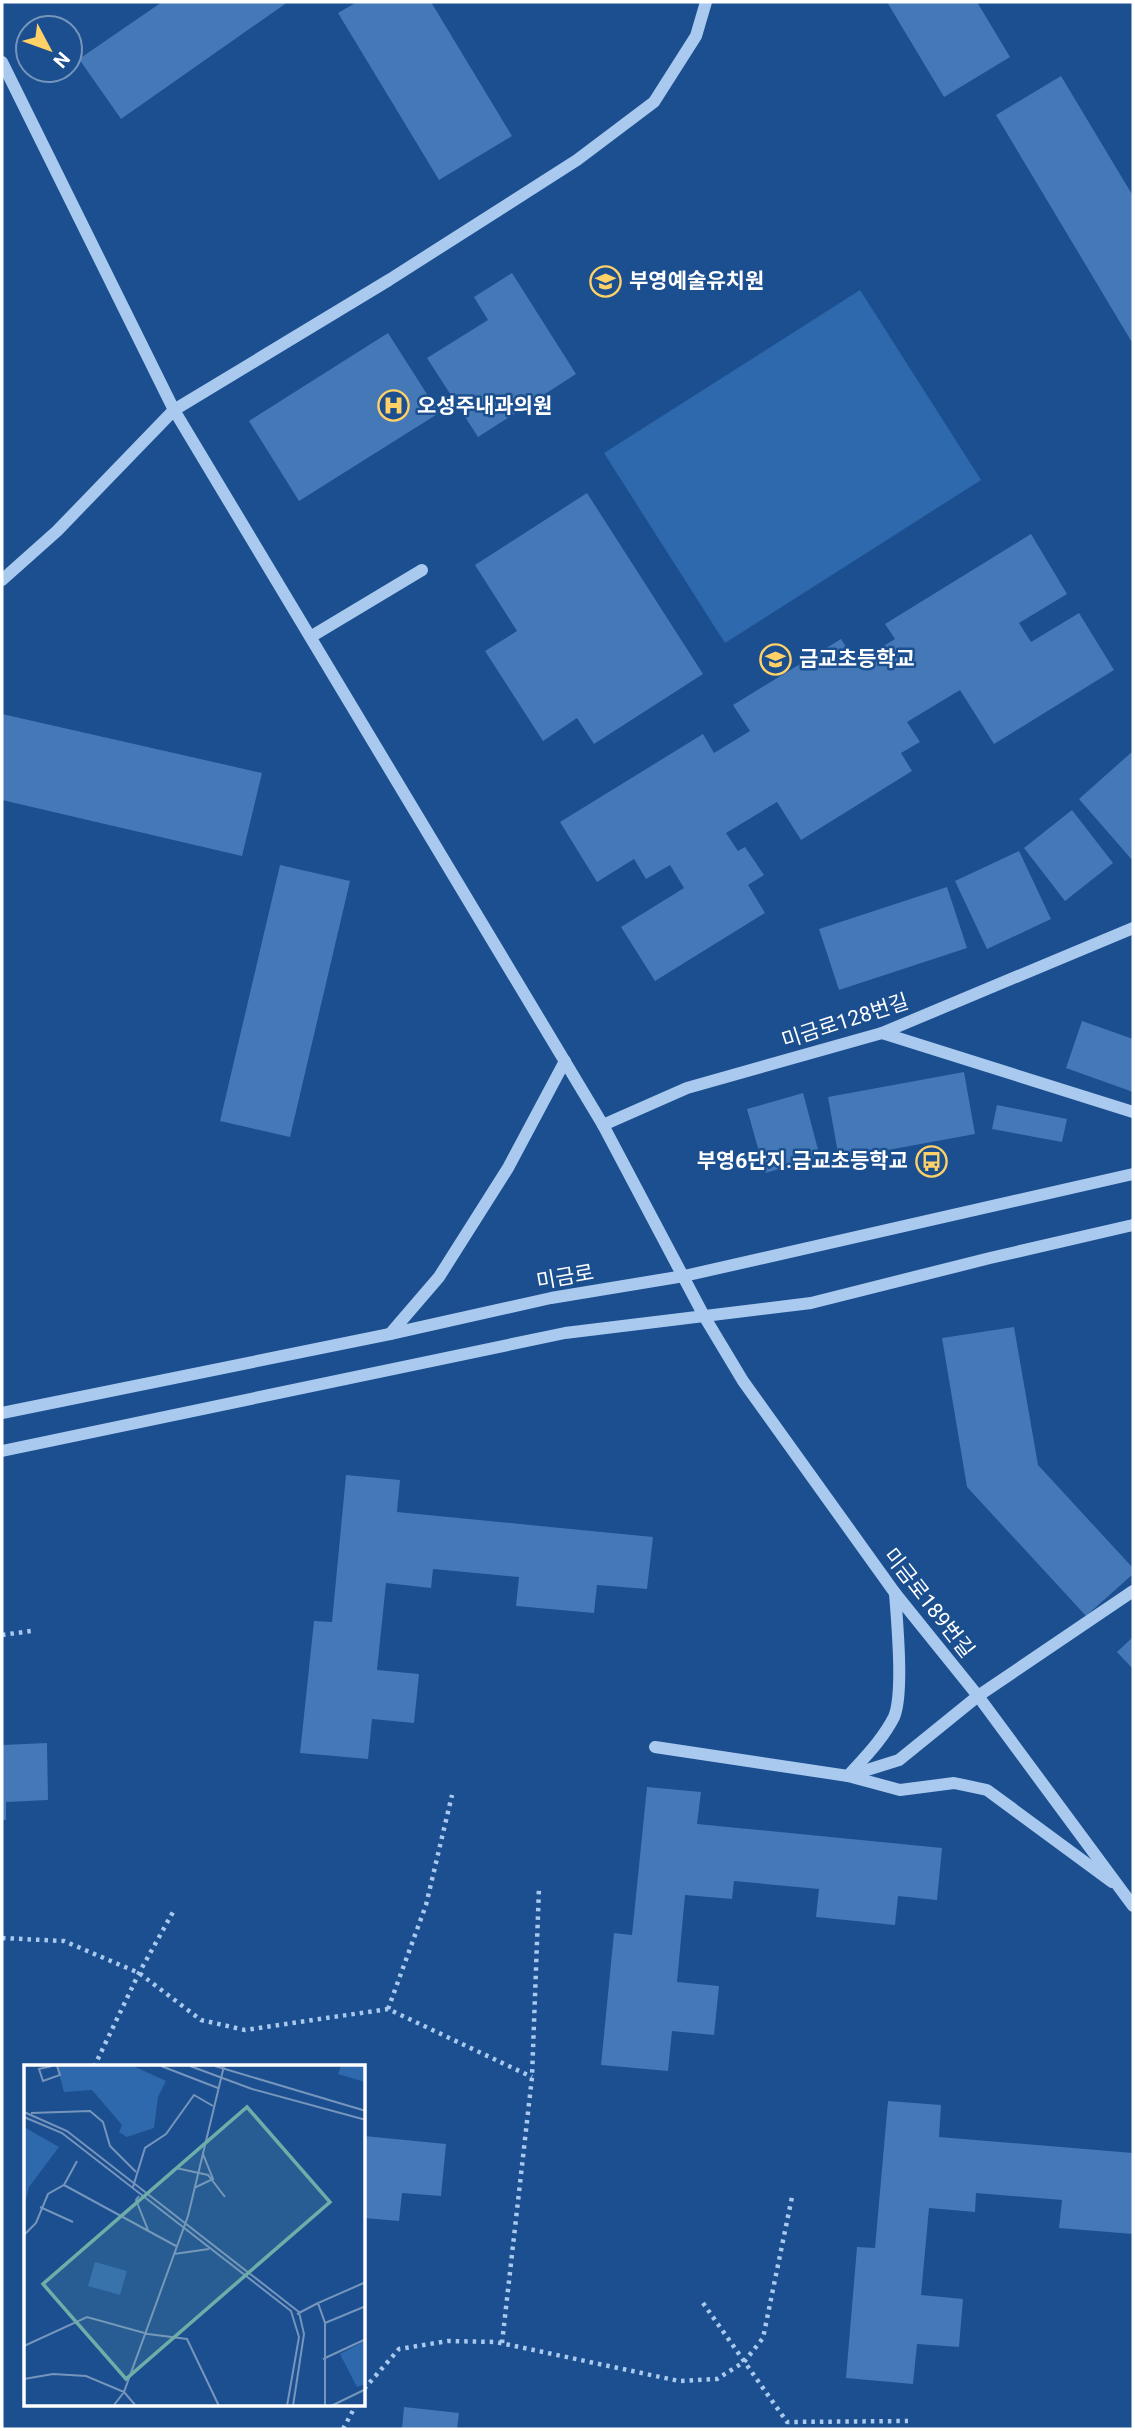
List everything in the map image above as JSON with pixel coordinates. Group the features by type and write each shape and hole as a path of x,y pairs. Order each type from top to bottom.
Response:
{"street":[{"path":"2,580 57,531 174,410 389,280 577,160 654,102 696,36 706,2"},
{"name":"미금로189번길","path":"2,62 174,410 603,1125 705,1316 743,1381 895,1593 978,1696 1133,1906"},
{"path":"312,636 422,570"},
{"name":"미금로128번길","path":"603,1125 687,1088 883,1033 1133,928"},
{"path":"883,1033 1133,1112"},
{"path":"390,1334 446,1266 508,1168 565,1061"},
{"name":"미금로","path":"2,1413 390,1334 551,1298 684,1276 1133,1174"},
{"path":"2,1451 565,1334 811,1303 1133,1225"},
{"path":"848,1776 899,1760 978,1696 1133,1591"},
{"path":"848,1776 882,1738 895,1714 899,1678 895,1593"},
{"path":"655,1747 848,1776 900,1790 954,1783 987,1790 1123,1890"}],"path":[{"path":"2,1635 31,1631"},
{"path":"388,2009 426,1905 452,1795"},
{"path":"502,2343 533,2077 539,1888"},
{"path":"95,2065 139,1973 173,1912"},
{"path":"2,1938 64,1941 139,1973 201,2020 246,2030 388,2009 533,2077"},
{"path":"366,2387 399,2349 448,2341 502,2343 679,2381 717,2379 744,2362 763,2338 792,2197"},
{"path":"703,2303 787,2423 908,2421"},
{"path":"343,2429 355,2406"}],"shaded area":[{"path":"860,290 981,480 725,643 604,453"}],"building":[{"path":"162,2 285,4 121,119 84,66 84,56"},
{"path":"357,2 431,2 512,136 439,180 338,13"},
{"path":"887,2 977,2 1010,57 944,97"},
{"path":"1061,76 1133,196 1133,344 996,115"},
{"path":"512,273 576,374 478,437 427,358 488,320 474,297"},
{"path":"388,333 439,413 299,501 249,421"},
{"path":"587,493 703,674 594,744 577,718 543,741 485,651 517,631 475,565"},
{"path":"1031,534 1067,594 1019,623 1031,642 1079,613 1114,670 994,744 960,690 907,722 920,742 901,753 912,771 801,840 777,802 726,833 738,851 745,847 764,875 748,885 765,913 655,981 621,927 684,888 670,865 646,879 634,859 597,882 560,822 703,734 714,753 750,731 733,705 841,639 856,663 895,639 885,624"},
{"path":"2,714 262,773 242,856 2,800"},
{"path":"1133,751 1133,861 1079,799"},
{"path":"1072,810 1113,863 1065,901 1024,848"},
{"path":"1019,851 1051,919 987,949 955,881"},
{"path":"280,865 350,881 290,1137 220,1121"},
{"path":"947,887 967,948 839,990 819,929"},
{"path":"1082,1021 1133,1039 1133,1092 1066,1068"},
{"path":"964,1072 975,1134 839,1159 828,1097"},
{"path":"803,1093 820,1157 765,1173 747,1109"},
{"path":"997,1105 1067,1119 1062,1142 992,1129"},
{"path":"1014,1327 1038,1465 1133,1568 1133,1574 1086,1616 967,1487 942,1338"},
{"path":"346,1475 400,1480 397,1512 653,1537 647,1589 597,1585 594,1613 516,1606 519,1577 433,1569 431,1588 386,1583 377,1670 419,1674 414,1723 372,1719 368,1759 300,1753 314,1621 332,1622"},
{"path":"1133,1637 1133,1669 1117,1652"},
{"path":"47,1743 48,1800 6,1802 6,1820 2,1820 2,1745"},
{"path":"647,1787 701,1792 697,1824 942,1848 937,1900 898,1896 895,1925 816,1917 819,1889 734,1881 732,1899 685,1895 677,1982 719,1986 714,2035 672,2031 668,2071 601,2065 614,1933 632,1935"},
{"path":"888,2101 941,2105 939,2137 1133,2153 1133,2234 1059,2228 1062,2200 976,2193 975,2212 929,2208 921,2295 963,2299 959,2347 917,2344 913,2384 846,2378 857,2247 875,2248"},
{"path":"366,2136 446,2144 441,2196 402,2193 399,2221 366,2218"},
{"path":"404,2407 459,2413 457,2429 402,2429"}],"place":[{"name":"부영예술유치원","path":"606,281"},
{"name":"오성주내과의원","path":"394,406"},
{"name":"금교초등학교","path":"776,659"},
{"name":"부영6단지.금교초등학교","path":"931,1161"}]}
